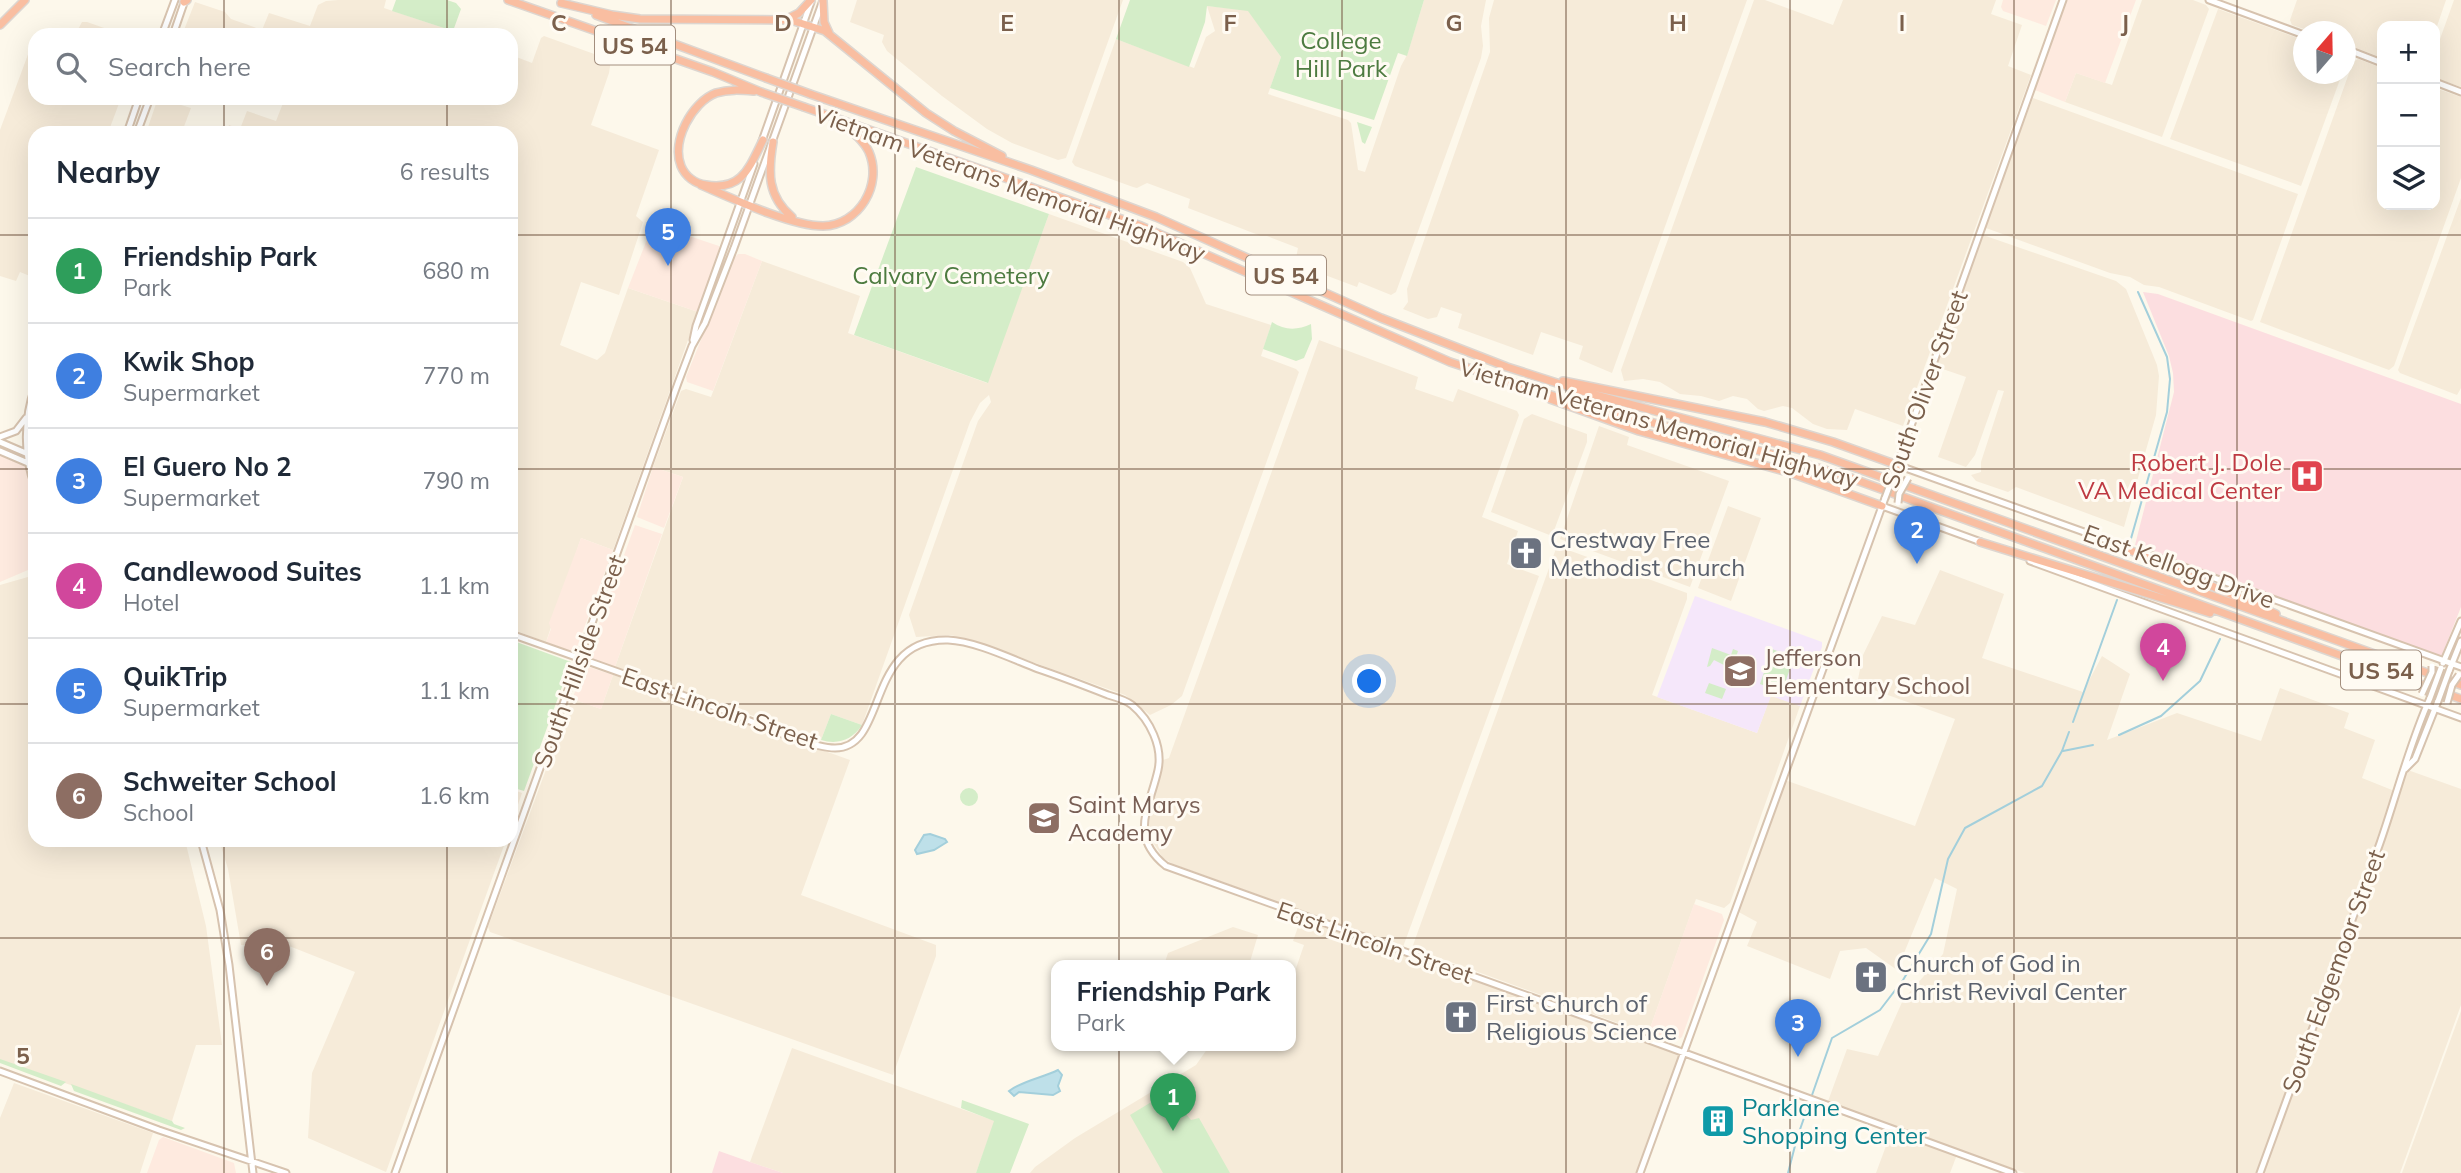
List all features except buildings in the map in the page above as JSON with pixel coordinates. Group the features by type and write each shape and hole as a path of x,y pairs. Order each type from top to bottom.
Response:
{"highway":[{"path":"0,25 24,0"},
{"name":"Vietnam Veterans Memorial Highway","path":"508,0 1141,226 1411,346 1530,389 1838,474 2461,699"},
{"path":"783,20 799,13 811,0"},
{"path":"557,1 640,19 783,20 820,29 926,113 954,131 1031,170"},
{"name":"Vietnam Veterans Memorial Highway","path":"557,1 1156,217 1466,353 1541,379 1830,458 2461,685"},
{"path":"823,1 824,22 832,36"},
{"path":"761,92 732,90 714,94 700,103 689,117 681,137 681,166 690,178 750,206 802,222 820,226 842,221 862,206 871,186 873,167 866,146 854,133 829,116"},
{"path":"701,185 721,187 740,179 750,167 763,140"},
{"path":"773,142 769,166 772,191 784,210 802,222"},
{"path":"1541,379 1583,384 1755,420 1833,442 1896,468"},
{"path":"1530,389 1569,408 1597,417 1884,502"},
{"path":"1980,542 2301,641"},
{"path":"2110,542 2348,644"}],"main road":[{"path":"165,28 175,0"},
{"name":"South Hillside Street","path":"518,832 692,346 696,326 811,0"},
{"name":"South Oliver Street","path":"1640,1173 2063,0"},
{"path":"2209,0 2293,31"},
{"path":"176,28 186,1"},
{"name":"South Hillside Street","path":"692,346 705,323 750,206 823,1"},
{"path":"2356,54 2377,61"},
{"path":"2440,84 2461,92"},
{"path":"129,126 137,105"},
{"path":"140,126 147,105"},
{"path":"0,437 16,431 28,416"},
{"path":"0,442 28,453 28,416"},
{"path":"0,451 28,462"},
{"name":"East Kellogg Drive","path":"1896,468 1922,474 2461,667"},
{"path":"1907,514 1898,503 1899,494 1908,478 1922,474"},
{"name":"East Kellogg Drive","path":"1884,502 1907,514 1980,542 2458,717"},
{"name":"South Edgemoor Street","path":"2260,1173 2405,769 2406,757 2461,621"},
{"name":"East Lincoln Street","path":"518,637 816,744 835,748 857,739 868,724 890,668 900,658 918,646 932,641 950,640 973,645 1130,703 1147,721 1158,745 1159,768 1143,819 1145,837 1159,861 1186,875 1545,1002 2013,1173"},
{"name":"South Edgemoor Street","path":"2405,769 2415,759 2461,640"},
{"path":"2408,699 2422,695 2432,672 2432,666 2422,653"},
{"path":"2458,717 2447,703 2452,685 2460,675"},
{"path":"203,847 220,910 229,965 253,1173"},
{"name":"South Hillside Street","path":"396,1173 513,847"},
{"path":"0,1071 159,1130 286,1173"}],"shaded area":[{"path":"386,0 384,8 444,28 263,28 269,13 310,26 318,5 326,1"},
{"path":"857,0 1123,0 1066,158 1058,160 1012,143 987,129 942,96 887,51 882,42 884,35 850,22"},
{"path":"1424,0 1486,0 1481,26 1483,46 1481,58 1396,292 1391,295 1359,282 1357,287 1317,272 1296,258 1298,248 1188,208 1190,199 1147,183 1133,187 1075,166 1072,162 1116,39 1194,68 1206,37 1215,31 1207,6 1248,10 1281,57 1268,94 1348,120 1351,123 1358,170 1365,172"},
{"path":"1494,0 1747,0 1612,373 1579,359 1583,346 1541,332 1533,355 1458,328 1462,314 1441,307 1437,317 1428,319 1403,309 1408,302 1407,289 1490,52 1489,18"},
{"path":"1754,0 1765,0 1833,25 1843,0 1996,0 1991,14 2022,25 2008,66 2031,75 1903,426 1855,409 1847,430 1827,429 1813,424 1792,408 1783,406 1764,411 1747,399 1733,396 1719,401 1680,394 1660,382 1643,379 1624,381 1621,370"},
{"path":"2003,0 2056,0 2046,26 2003,11"},
{"path":"2067,0 2136,0 2105,83 2076,73 2065,102 2035,90"},
{"path":"2142,0 2193,0 2209,9 2162,137 2065,102 2076,73 2112,85"},
{"path":"2297,0 2446,0 2439,21 2377,21 2377,56 2356,48 2356,21 2293,21 2293,25 2290,20"},
{"path":"2454,0 2461,0 2461,87 2440,80 2440,39"},
{"path":"195,2 225,12 231,19 256,28 185,28"},
{"path":"2218,9 2293,36 2293,84 2338,84 2301,186 2170,139"},
{"path":"82,22 87,22 104,28 79,28"},
{"path":"544,36 611,60 591,125 659,150 636,216 643,222 619,295 581,282 560,345 597,360 605,353 628,288 698,312 613,550 581,538 546,642 518,632 518,126 241,126 247,111 276,121 282,105 518,105 518,58 532,63"},
{"path":"28,54 28,105 118,105 111,126 28,126 28,275 20,272 16,281 0,276 0,130"},
{"path":"2356,60 2377,66 2377,210 2440,210 2440,90 2461,97 2461,178 2394,366 2389,370 2260,322 2345,84 2356,84"},
{"path":"2033,98 2298,194 2253,320 2159,287 2144,285 2130,277 2110,273 1986,228"},
{"path":"156,105 181,105 191,108 184,126 148,126"},
{"path":"2461,198 2461,388 2457,395 2398,370"},
{"path":"1049,214 1183,262 1190,268 1206,304 1271,325 1261,356 1299,372 1182,696 1171,705 1150,715 1125,695 982,644 951,635 916,637 909,615 978,421 991,402 989,395 980,403 970,422 862,725 831,714 821,740 615,667 683,477 653,467 681,391 686,389 711,397 762,261 860,296 848,333 987,383"},
{"path":"653,224 719,246 720,250 698,312 628,288"},
{"path":"1983,235 2116,281 2126,289 2159,376 2156,415 2124,527 2016,487 2008,492 1976,481 1971,475 1981,472 1981,462 2004,391 1998,390 1975,455 1966,467 1938,457 1966,377 1937,367"},
{"path":"738,254 762,261 713,391 687,382 686,377 734,258"},
{"name":"Robert J. Dole VA Medical Center","path":"2143,292 2158,294 2461,404 2461,607 2442,655 2437,656 2135,545 2174,392 2169,356"},
{"path":"1319,340 1418,377 1415,389 1453,402 1458,389 1517,411 1519,415 1482,517 1518,531 1507,564 1539,576 1403,947 1173,864 1163,858 1149,836 1148,818 1163,760 1169,758"},
{"path":"1532,414 1587,434 1587,442 1552,536 1491,512 1524,419"},
{"path":"1599,426 1629,437 1627,445 1729,481 1690,587 1560,539"},
{"path":"0,455 26,467 28,472 28,570 0,582"},
{"path":"653,467 683,477 664,528 637,517"},
{"path":"1728,506 1761,518 1731,601 1698,588"},
{"path":"635,525 662,534 615,667 591,658 588,654"},
{"path":"581,538 613,550 577,647 571,651 546,642 551,629 549,623"},
{"path":"1557,546 1687,593 1652,695 1757,733 1771,695 1800,706 1730,903 1724,908 1696,899 1648,1034 1412,948"},
{"path":"1940,570 2004,594 1982,658 2083,692 2102,656 2130,674 2107,740 2177,713 2261,741 2280,688 2349,713 2344,728 2375,740 2362,778 2397,792 2405,769 2461,789 2461,1005 2400,1173 2025,1173 1907,1132 1958,1152 1950,1173 1876,1173 1893,1127 1827,1104 1847,1049 1878,1056 1903,1000 1943,954 1957,889 1935,878 1897,970 1866,948 1840,951 1830,979 1747,946 1757,922 1735,910 1782,779 1915,826 1955,719 1857,684 1863,655 1882,616 1915,625"},
{"path":"28,577 28,847 187,847 206,926 222,1045 196,1045 172,1121 0,1060 0,585"},
{"name":"Jefferson Elementary School","path":"1695,596 1822,642 1800,706 1771,696 1757,733 1657,697"},
{"path":"586,666 613,675 601,709 572,699"},
{"path":"613,675 850,760 801,895 936,945 936,956 893,1075 490,932 488,927 572,699 601,709"},
{"path":"221,847 503,847 386,1172 308,1138 312,1073 355,972 284,944 241,945 228,869"},
{"path":"1694,904 1722,914 1724,920 1682,1037 1674,1042 1648,1034"},
{"path":"1302,916 1683,1054 1636,1173 1030,1173 1075,1138 1196,1065 1206,1051 1296,1051 1296,968 1304,945 1293,941"},
{"path":"1233,927 1258,935 1250,960 1166,960 1168,953"},
{"path":"2461,1011 2461,1173 2402,1173"},
{"path":"792,1048 995,1121 976,1173 783,1173 750,1162"},
{"path":"14,1083 153,1133 140,1173 0,1173 0,1118"},
{"path":"163,1137 234,1163 236,1173 147,1173 159,1140"},
{"path":"719,1151 750,1162 783,1173 712,1173"}],"green space":[{"path":"396,0 447,0 456,3 461,9 454,28 444,28 392,11"},
{"name":"College Hill Park","path":"1130,0 1424,0 1407,56 1398,53 1374,120 1270,88 1281,57 1248,11 1207,6 1205,22 1189,67 1116,39"},
{"path":"1357,122 1372,127 1365,144 1362,142"},
{"name":"Calvary Cemetery","path":"916,167 1049,214 988,383 854,335"},
{"path":"1272,322 1292,329 1311,324 1312,339 1304,358 1296,361 1263,349"},
{"path":"518,643 571,662 524,791 518,789"},
{"path":"1712,648 1731,655 1733,649 1738,651 1732,669 1714,660 1707,667"},
{"path":"1772,649 1794,657 1782,692 1760,684"},
{"path":"1709,683 1726,689 1722,699 1705,693"},
{"path":"831,714 862,725 844,740 821,740"},
{"path":"969,788 975,791 978,797 975,803 969,806 963,803 960,797 963,791"},
{"path":"0,1059 66,1082 61,1086 0,1063"},
{"path":"71,1084 185,1128 181,1130 74,1091"},
{"path":"1171,1090 1177,1103 1191,1120 1199,1118 1230,1173 1163,1173 1130,1115"},
{"path":"962,1100 1029,1124 1010,1173 976,1173 994,1121 961,1108"}],"water":[{"path":"930,834 947,842 934,850 917,854 915,850 924,835"},
{"path":"1058,1070 1062,1075 1058,1086 1060,1091 1053,1095 1019,1092 1014,1096 1009,1091 1021,1084"}],"waterway":[{"path":"2130,542 2167,412 2170,379 2167,357 2138,292"},
{"path":"2073,722 2117,600"},
{"path":"2119,735 2161,716 2200,681 2220,639"},
{"path":"1788,1173 1797,1138 1832,1038 1880,1010 1903,980 1931,934 1948,859 1965,828 2042,786 2062,751 2069,732"},
{"path":"2063,751 2093,745"}],"place":[{"name":"QuikTrip","path":"668,266"},
{"name":"Robert J. Dole VA Medical Center","path":"2307,476"},
{"name":"Crestway Free Methodist Church","path":"1526,553"},
{"name":"Kwik Shop","path":"1917,564"},
{"name":"Jefferson Elementary School","path":"1740,671"},
{"name":"Candlewood Suites","path":"2163,681"},
{"name":"Saint Marys Academy","path":"1044,818"},
{"name":"Church of God in Christ Revival Center","path":"1871,977"},
{"name":"Schweiter School","path":"267,986"},
{"name":"First Church of Religious Science","path":"1461,1017"},
{"name":"El Guero No 2","path":"1798,1057"},
{"name":"Parklane Shopping Center","path":"1718,1121"},
{"name":"Friendship Park","path":"1173,1131"}]}
